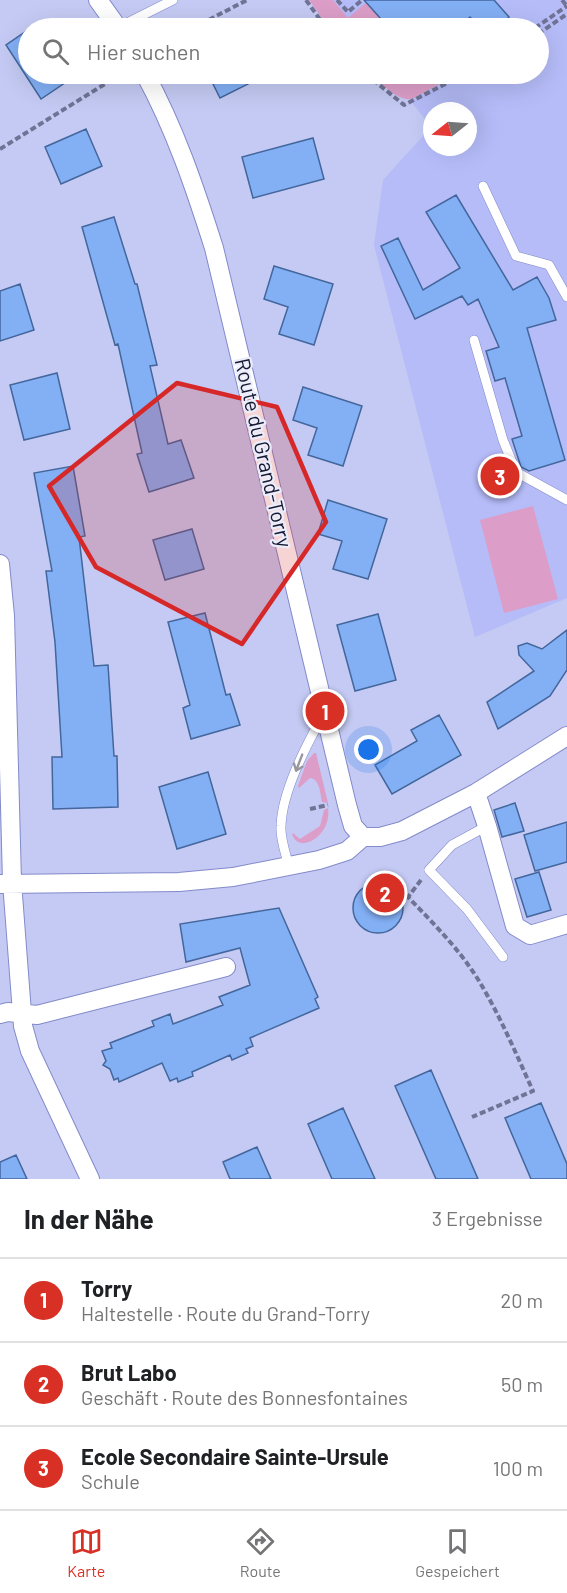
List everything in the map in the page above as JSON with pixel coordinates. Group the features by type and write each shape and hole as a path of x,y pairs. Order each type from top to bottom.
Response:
{"street":[{"path":"98,0 111,18"},
{"name":"Route du Grand-Torry","path":"151,84 163,106 189,171 214,248 353,826 363,837"},
{"path":"0,564 5,616 6,883 23,1026 30,1051 90,1179"},
{"path":"6,883 178,882 233,877 289,867 347,851 363,837 380,837 402,831 476,793 567,736"},
{"path":"476,793 515,926 530,935 567,924"},
{"path":"0,1014 8,1012 37,1015 226,967"}],"lane":[{"path":"138,18 173,0"},
{"path":"483,186 516,256 549,265 567,297"},
{"path":"474,340 503,440 516,472 567,500"},
{"path":"289,867 280,827 286,799 307,744 325,711"},
{"path":"487,825 452,845 429,870 467,909 502,957"}],"path":[{"path":"212,18 247,0"},
{"path":"306,0 319,18"},
{"path":"337,0 348,12 362,0"},
{"path":"549,18 567,6 562,0"},
{"path":"549,26 567,14"},
{"path":"0,149 105,84"},
{"path":"378,84 404,105 445,84"},
{"path":"310,809 328,805 333,809"},
{"path":"429,870 408,897 447,938 481,984 506,1030 533,1091 472,1117"}],"highlighted area":[{"path":"177,383 277,407 326,522 242,644 96,567 49,486"}],"shaded area":[{"path":"309,0 333,0 348,18 322,18"},
{"path":"333,0 567,0 567,598 475,637 374,245 383,180 423,136 423,156 477,156 477,102 423,102 423,117 398,84 549,84 549,18 348,18"},
{"path":"369,0 386,18 348,18"},
{"path":"382,84 440,84 412,99 400,97"},
{"path":"533,506 558,599 504,613 480,520"},
{"path":"316,753 328,803 322,802 319,787 313,779 310,778 299,788 298,786 307,761"},
{"path":"328,808 327,822 322,832 314,840 303,843 295,839 293,833 300,839 320,826 324,810"}],"building":[{"path":"364,0 494,0 509,17 508,18 380,18"},
{"path":"18,37 18,64 6,45"},
{"path":"31,84 63,84 41,99"},
{"path":"213,84 248,84 220,98"},
{"path":"86,129 102,166 61,184 45,147"},
{"path":"313,138 324,179 253,198 242,157"},
{"path":"456,195 513,290 537,277 549,298 556,320 527,328 565,460 529,471 521,467 512,439 522,436 505,378 495,381 486,351 499,347 478,299 468,305 462,296 415,319 381,246 398,238 423,290 460,268 426,212"},
{"path":"114,217 135,284 137,284 157,365 150,366 168,444 181,440 194,478 149,492 137,454 142,453 118,344 115,345 82,227"},
{"path":"274,266 333,284 314,345 279,334 288,307 264,299"},
{"path":"20,284 34,330 0,341 0,291"},
{"path":"57,373 70,429 24,440 10,385"},
{"path":"303,387 362,406 343,466 308,455 317,428 293,420"},
{"path":"73,466 85,536 79,537 94,666 108,665 114,756 117,756 118,807 53,809 52,757 62,757 55,642 46,571 52,571 34,473"},
{"path":"328,500 387,519 368,579 333,569 342,541 318,534"},
{"path":"192,529 204,569 165,580 153,540"},
{"path":"205,613 226,695 230,694 240,725 191,739 183,708 190,705 168,622"},
{"path":"378,614 396,680 355,691 337,625"},
{"path":"567,630 567,670 550,696 498,729 487,702 534,671 519,655 518,646 527,643 542,649"},
{"path":"439,715 461,755 392,794 375,765 417,741 411,730"},
{"path":"208,772 226,834 177,849 159,787"},
{"path":"515,803 524,831 502,837 494,810"},
{"path":"567,822 567,862 535,871 524,835"},
{"path":"539,872 551,910 527,917 515,879"},
{"path":"378,883 387,885 398,894 403,908 401,917 392,928 378,933 369,931 358,922 353,908 355,899 364,888"},
{"path":"279,908 318,997 315,999 319,1008 250,1038 253,1046 246,1049 248,1053 232,1060 230,1055 192,1072 193,1076 178,1082 177,1078 170,1081 162,1063 119,1082 118,1078 114,1080 110,1069 103,1065 106,1061 102,1051 112,1048 110,1043 154,1026 152,1021 170,1014 173,1024 223,1005 219,997 250,985 240,948 186,962 180,924"},
{"path":"431,1070 478,1179 436,1179 395,1086"},
{"path":"541,1103 567,1164 567,1179 531,1179 505,1118"},
{"path":"343,1108 375,1179 332,1179 308,1124"},
{"path":"257,1147 271,1179 230,1179 223,1162"},
{"path":"16,1155 27,1179 0,1179 0,1162"}],"place":[{"name":"Ecole Secondaire Sainte-Ursule","path":"500,476"},
{"name":"Torry","path":"325,711"},
{"name":"Brut Labo","path":"385,893"}]}
